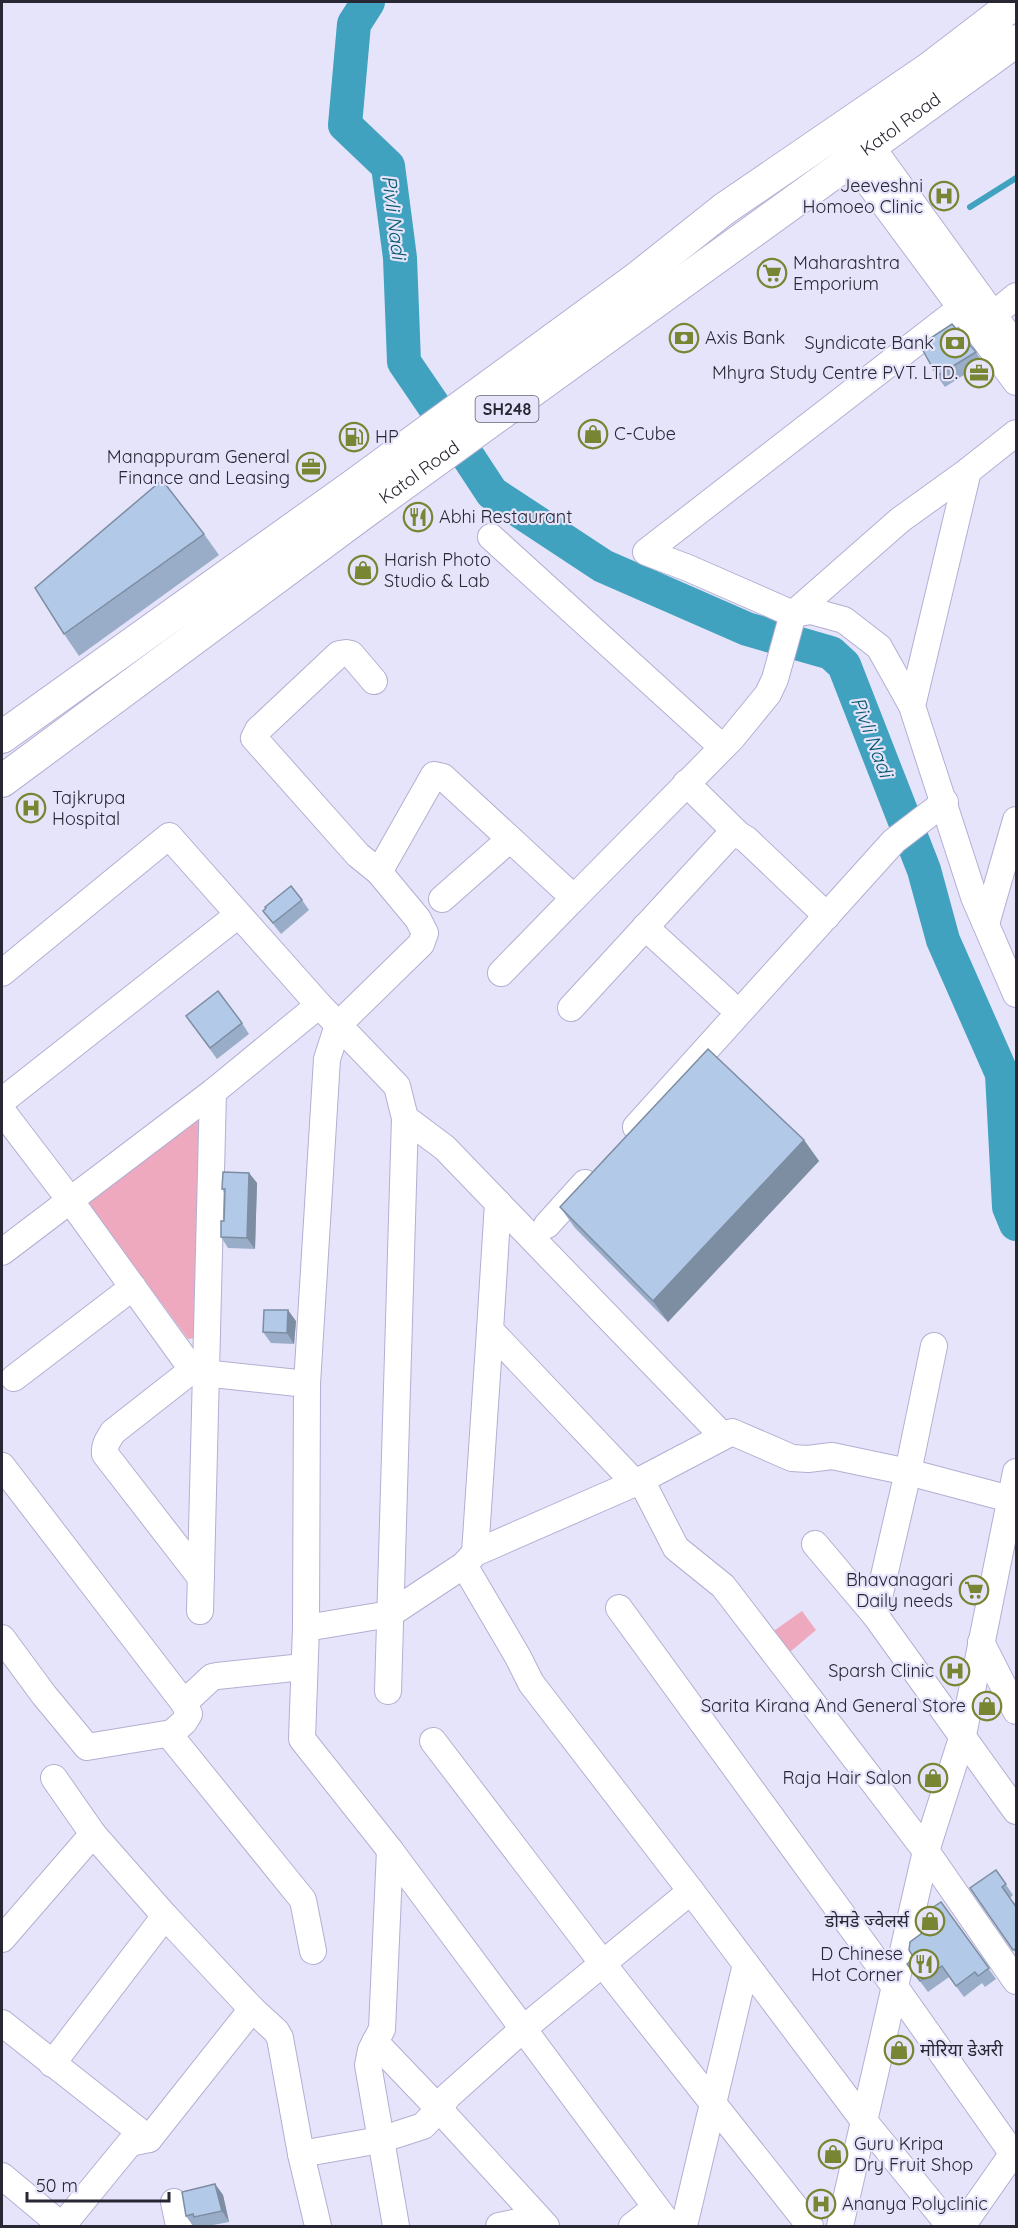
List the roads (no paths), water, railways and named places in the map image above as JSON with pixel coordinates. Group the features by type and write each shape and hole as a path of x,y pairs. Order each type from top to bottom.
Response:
{"main road":[{"name":"Katol Road","path":"851,140 930,68 1017,2"},
{"name":"Katol Road","path":"2,781 358,500 851,140 1017,41"},
{"name":"Katol Road","path":"2,737 358,500"}],"street":[{"path":"851,140 962,308 1017,382"},
{"path":"851,140 1017,346"},
{"path":"993,315 1017,296"},
{"path":"791,622 688,568 646,552 962,308"},
{"path":"501,973 722,747 768,694 791,622 900,520 1017,433"},
{"path":"912,706 968,471"},
{"path":"491,537 722,747"},
{"path":"791,622 811,611 844,620 879,647 912,706 974,897 1017,994"},
{"path":"374,681 351,654 346,652 339,654 258,730 254,738 358,855 379,872 418,919 425,933 421,944 338,1025 327,1059 307,1384 306,1628 302,1739 390,1850 662,2217 632,2226"},
{"path":"379,872 434,775 443,777 574,898"},
{"path":"686,783 827,916"},
{"path":"547,1225 894,841 945,802"},
{"path":"986,924 1017,820"},
{"path":"571,1008 730,835 735,833 739,835"},
{"path":"2,973 169,836 319,1005 397,1086 405,1118 388,1690"},
{"path":"442,899 510,839"},
{"path":"2,1101 238,915"},
{"path":"645,927 727,1002"},
{"path":"2,1252 213,1092 319,1005"},
{"path":"200,1611 200,1372 213,1092"},
{"path":"2,1111 133,1287 200,1372"},
{"path":"405,1118 445,1148 722,1435"},
{"path":"498,1203 490,1330 470,1559 531,1683 864,2121 962,2225 1015,2151 619,1608"},
{"path":"14,1378 133,1287"},
{"path":"490,1330 638,1482 676,1548 723,1586 926,1851 1017,1980"},
{"path":"875,1615 934,1346"},
{"path":"201,1578 105,1454 104,1446 113,1432 187,1374 200,1372 307,1384"},
{"path":"306,1628 390,1614 470,1559 638,1482 722,1435 732,1432 800,1459 832,1456 908,1472 1014,1489 963,1735 926,1851 840,2226"},
{"path":"2,1466 184,1703 189,1714 172,1733 87,1747 44,1695 2,1638"},
{"path":"815,1544 875,1615 1017,1810"},
{"path":"981,1642 1017,1711"},
{"path":"184,1703 212,1677 303,1667"},
{"path":"172,1733 175,1743 303,1900 313,1951"},
{"path":"433,1741 810,2226"},
{"path":"54,1778 93,1834 165,1916 280,2038 318,2226"},
{"path":"2,1940 93,1834"},
{"path":"390,1850 382,2029 371,2050 368,2065 396,2226"},
{"path":"302,2154 380,2140 423,2126 440,2109 448,2096 523,2029 691,1891"},
{"path":"52,2064 165,1916"},
{"path":"684,2226 746,1964"},
{"path":"2,2176 62,2226 130,2143 149,2139 264,2020"},
{"path":"2,2024 149,2139"},
{"path":"375,2042 440,2109 542,2222"},
{"path":"174,2202 178,2226"},
{"path":"499,2226 542,2222"}],"waterway":[{"name":"Pivli Nadi","path":"368,2 354,24 345,125 388,166 400,258 404,362 436,409"},
{"path":"970,207 1016,178"},
{"name":"Pivli Nadi","path":"469,458 492,493 603,566 747,629 831,653 844,665 924,870 943,940 1002,1074 1009,1207 1016,1224"}],"place":[{"name":"Jeeveshni Homoeo Clinic","path":"944,196"},
{"name":"Maharashtra Emporium","path":"772,273"},
{"name":"Axis Bank","path":"684,338"},
{"name":"Syndicate Bank","path":"955,343"},
{"name":"Mhyra Study Centre PVT. LTD.","path":"979,373"},
{"name":"C-Cube","path":"593,434"},
{"name":"HP","path":"354,437"},
{"name":"Manappuram General Finance and Leasing","path":"311,467"},
{"name":"Abhi Restaurant","path":"418,517"},
{"name":"Harish Photo Studio & Lab","path":"363,570"},
{"name":"Tajkrupa Hospital","path":"31,808"},
{"name":"Bhavanagari Daily needs","path":"974,1590"},
{"name":"Sparsh Clinic","path":"955,1671"},
{"name":"Sarita Kirana And General Store","path":"987,1706"},
{"name":"Raja Hair Salon","path":"933,1778"},
{"name":"डोमडे ज्वेलर्स","path":"930,1921"},
{"name":"D Chinese Hot Corner","path":"924,1964"},
{"name":"मोरिया डेअरी","path":"899,2050"},
{"name":"Guru Kripa Dry Fruit Shop","path":"833,2154"},
{"name":"Ananya Polyclinic","path":"821,2204"}]}
